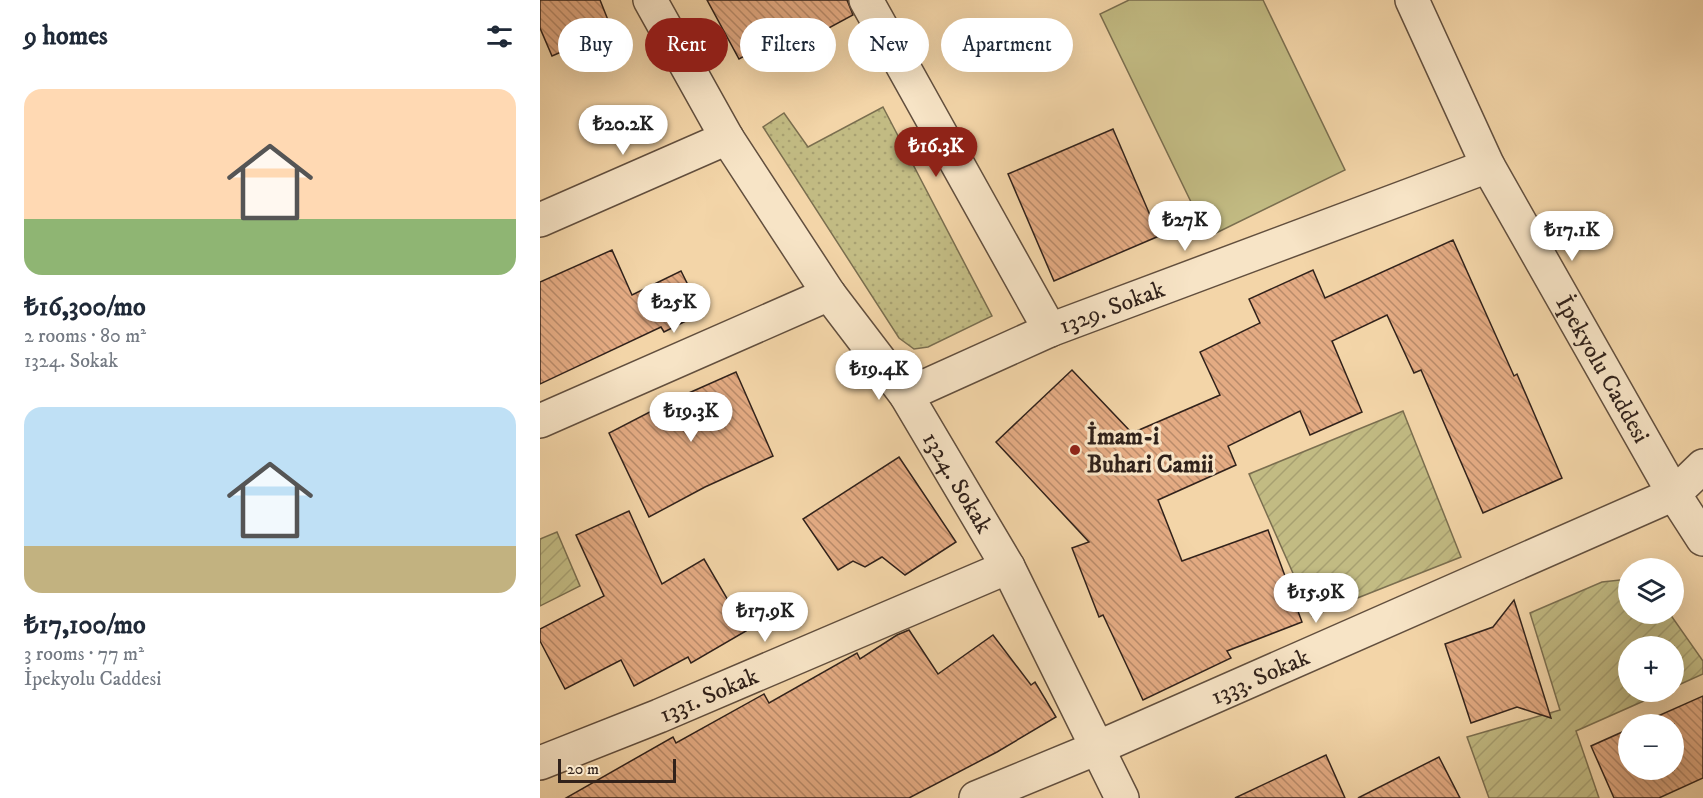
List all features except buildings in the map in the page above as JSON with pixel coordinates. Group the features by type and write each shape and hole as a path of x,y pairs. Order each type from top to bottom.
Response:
{"street":[{"name":"1324. Sokak","path":"650,0 727,138 829,294 906,395 1008,567 1122,798"},
{"path":"866,0 1050,330"},
{"name":"İpekyolu Caddesi","path":"1418,2 1488,166 1674,494 1703,539"},
{"path":"540,220 727,138"},
{"name":"1329. Sokak","path":"906,395 1050,330 1488,166"},
{"path":"540,421 829,294"},
{"path":"1674,494 1703,466"},
{"name":"1333. Sokak","path":"976,798 1097,748 1674,494"},
{"name":"1331. Sokak","path":"540,764 659,716 1008,567"}],"shaded area":[{"path":"1129,0 1263,0 1345,170 1208,237 1100,14"},
{"path":"883,107 992,316 928,347 914,349 899,338 763,127 784,113 808,147"},
{"path":"1403,411 1461,557 1312,616 1249,474"},
{"path":"557,532 580,586 540,606 540,539"},
{"path":"1618,580 1618,624 1677,624 1703,661 1703,674 1684,683 1684,636 1618,636 1618,702 1641,702 1576,731 1599,798 1489,798 1467,737 1560,710 1530,613 1602,582"}],"place":[{"name":"İmam-i Buhari Camii","path":"1075,450"}]}
